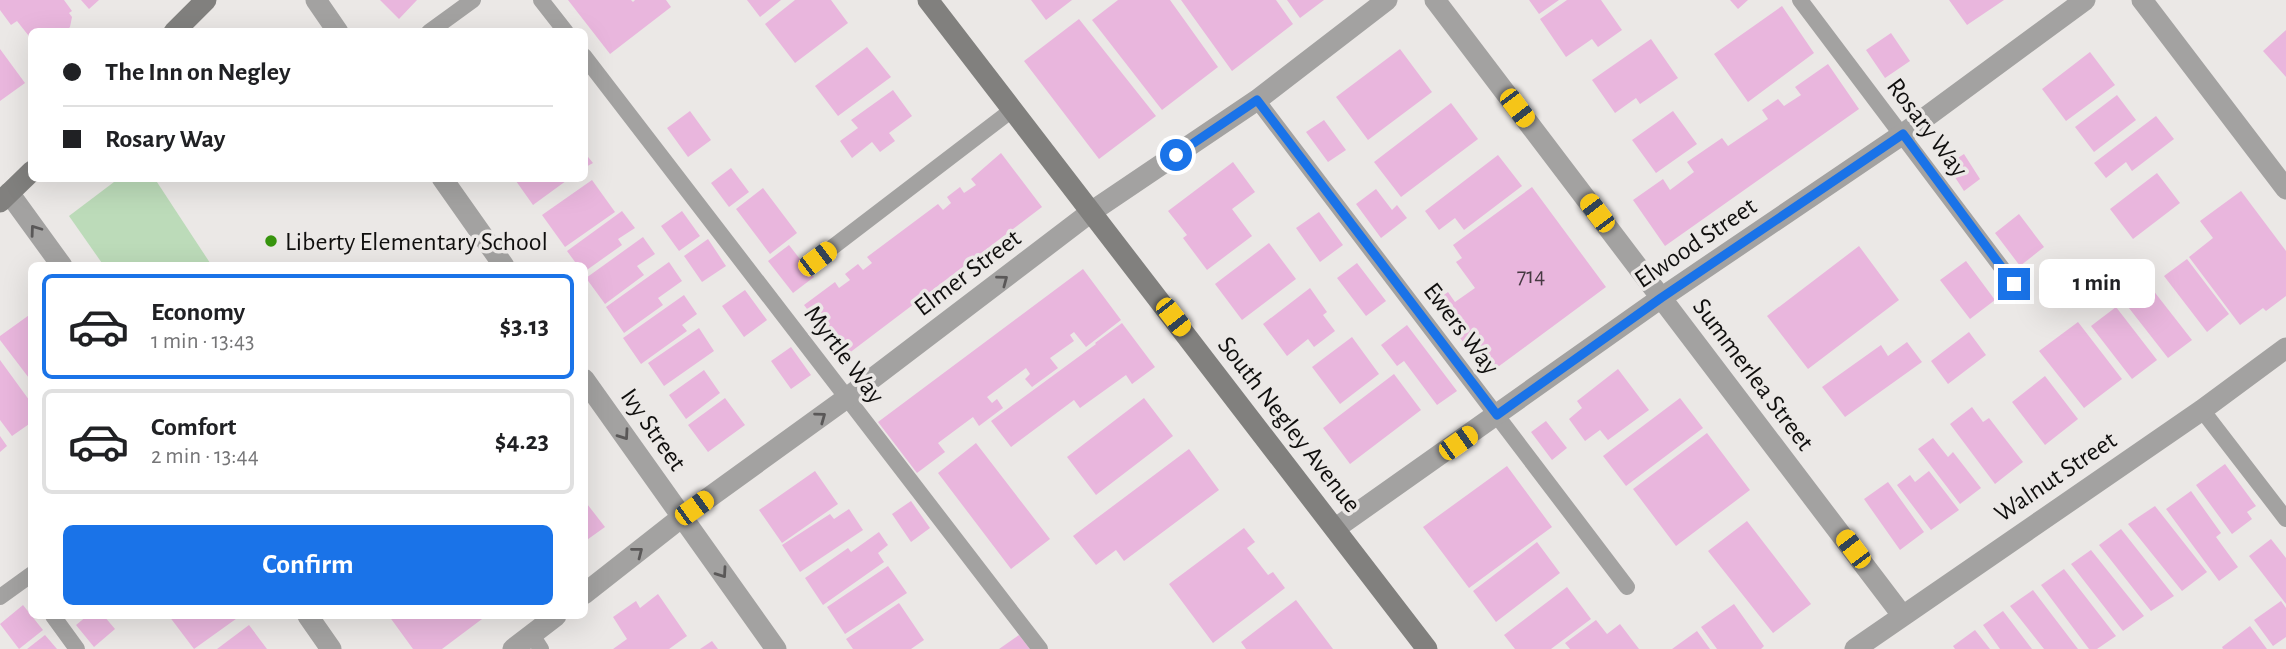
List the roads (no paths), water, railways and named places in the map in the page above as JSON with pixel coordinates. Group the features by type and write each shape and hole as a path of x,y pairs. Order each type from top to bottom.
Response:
{"street":[{"path":"178,28 206,0"},
{"path":"316,0 335,28"},
{"name":"South Negley Avenue","path":"928,0 1427,649"},
{"name":"Elmer Street","path":"588,591 682,517 848,397 1091,212 1257,100 1387,0"},
{"name":"Summerlea Street","path":"1435,0 1902,615"},
{"name":"Elwood Street","path":"1336,528 1661,298 1903,134 2085,0"},
{"path":"2142,0 2286,189"},
{"path":"28,174 3,192 59,262"},
{"path":"445,182 501,262"},
{"name":"Walnut Street","path":"1855,649 2202,410 2286,348"},
{"name":"Ivy Street","path":"588,385 776,649"},
{"path":"310,619 331,649"},
{"path":"513,649 537,642 554,619"}],"lane":[{"path":"434,28 473,0"},
{"path":"541,0 563,28"},
{"name":"Rosary Way","path":"1800,0 2014,284"},
{"name":"Myrtle Way","path":"588,61 1040,649"},
{"name":"Ewers Way","path":"1257,100 1627,587"},
{"path":"817,259 1012,110"},
{"path":"2202,410 2286,519"},
{"path":"0,597 28,580"},
{"path":"55,619 77,649"}],"place":[{"name":"Liberty Elementary School","path":"271,241"}]}
